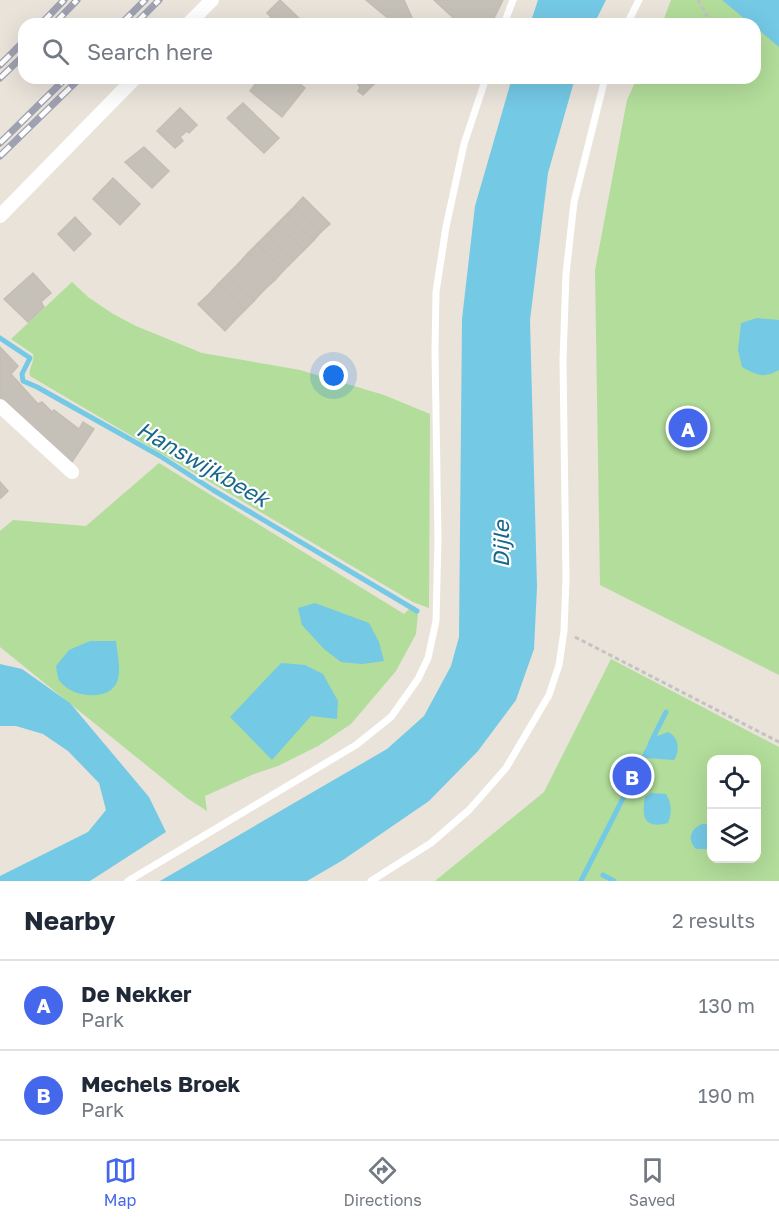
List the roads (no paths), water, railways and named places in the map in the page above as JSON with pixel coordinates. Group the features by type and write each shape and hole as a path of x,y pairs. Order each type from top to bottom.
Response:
{"street":[{"path":"194,18 212,0"},
{"path":"0,216 129,84"},
{"path":"0,406 72,472"}],"lane":[{"path":"506,18 513,0"},
{"path":"630,18 639,0"},
{"path":"128,881 356,745 391,717 418,679 428,658 436,621 438,540 436,292 446,227 464,144 484,84"},
{"path":"371,881 430,843 470,810 506,768 549,695 559,664 564,631 566,579 563,360 566,274 574,202 604,84"}],"water":[{"path":"538,0 606,0 597,18 532,18"},
{"path":"722,0 779,0 779,47 761,32 761,18 744,18"},
{"name":"Dijle","path":"510,84 573,84 548,173 530,320 537,587 534,649 516,700 478,751 429,801 343,860 307,881 160,881 387,749 424,716 451,666 459,637 462,319 475,206"},
{"path":"757,318 779,320 779,370 764,375 742,367 738,350 741,323"},
{"path":"315,603 369,623 379,642 384,661 362,664 341,662 324,649 302,625 298,608"},
{"path":"90,641 116,641 118,679 114,687 100,695 72,691 64,686 57,675 56,666 69,650"},
{"path":"281,663 305,665 323,674 338,701 337,719 311,716 272,760 230,717"},
{"path":"0,664 22,669 70,703 149,797 166,832 90,881 0,881 0,876 88,832 106,810 99,783 68,751 43,734 16,726 0,726"},
{"path":"668,732 672,734 677,744 674,760 646,758 643,755 650,739"},
{"path":"651,793 666,794 671,808 668,823 654,824 646,820 644,816 645,797"},
{"path":"702,824 707,824 706,849 696,849 693,846 691,835"}],"waterway":[{"name":"Hanswijkbeek","path":"0,338 30,358 22,374 23,381 160,456 417,611"},
{"path":"651,742 666,712"},
{"path":"581,881 647,751"},
{"path":"603,875 614,881"}],"railway":[{"path":"47,18 64,0"},
{"path":"60,18 77,0"},
{"path":"127,18 145,0"},
{"path":"141,18 159,0"},
{"path":"0,65 18,47"},
{"path":"0,78 18,61"},
{"path":"0,143 60,84"},
{"path":"0,156 74,84"}],"place":[{"name":"De Nekker","path":"688,428"},
{"name":"Mechels Broek","path":"632,776"}]}
